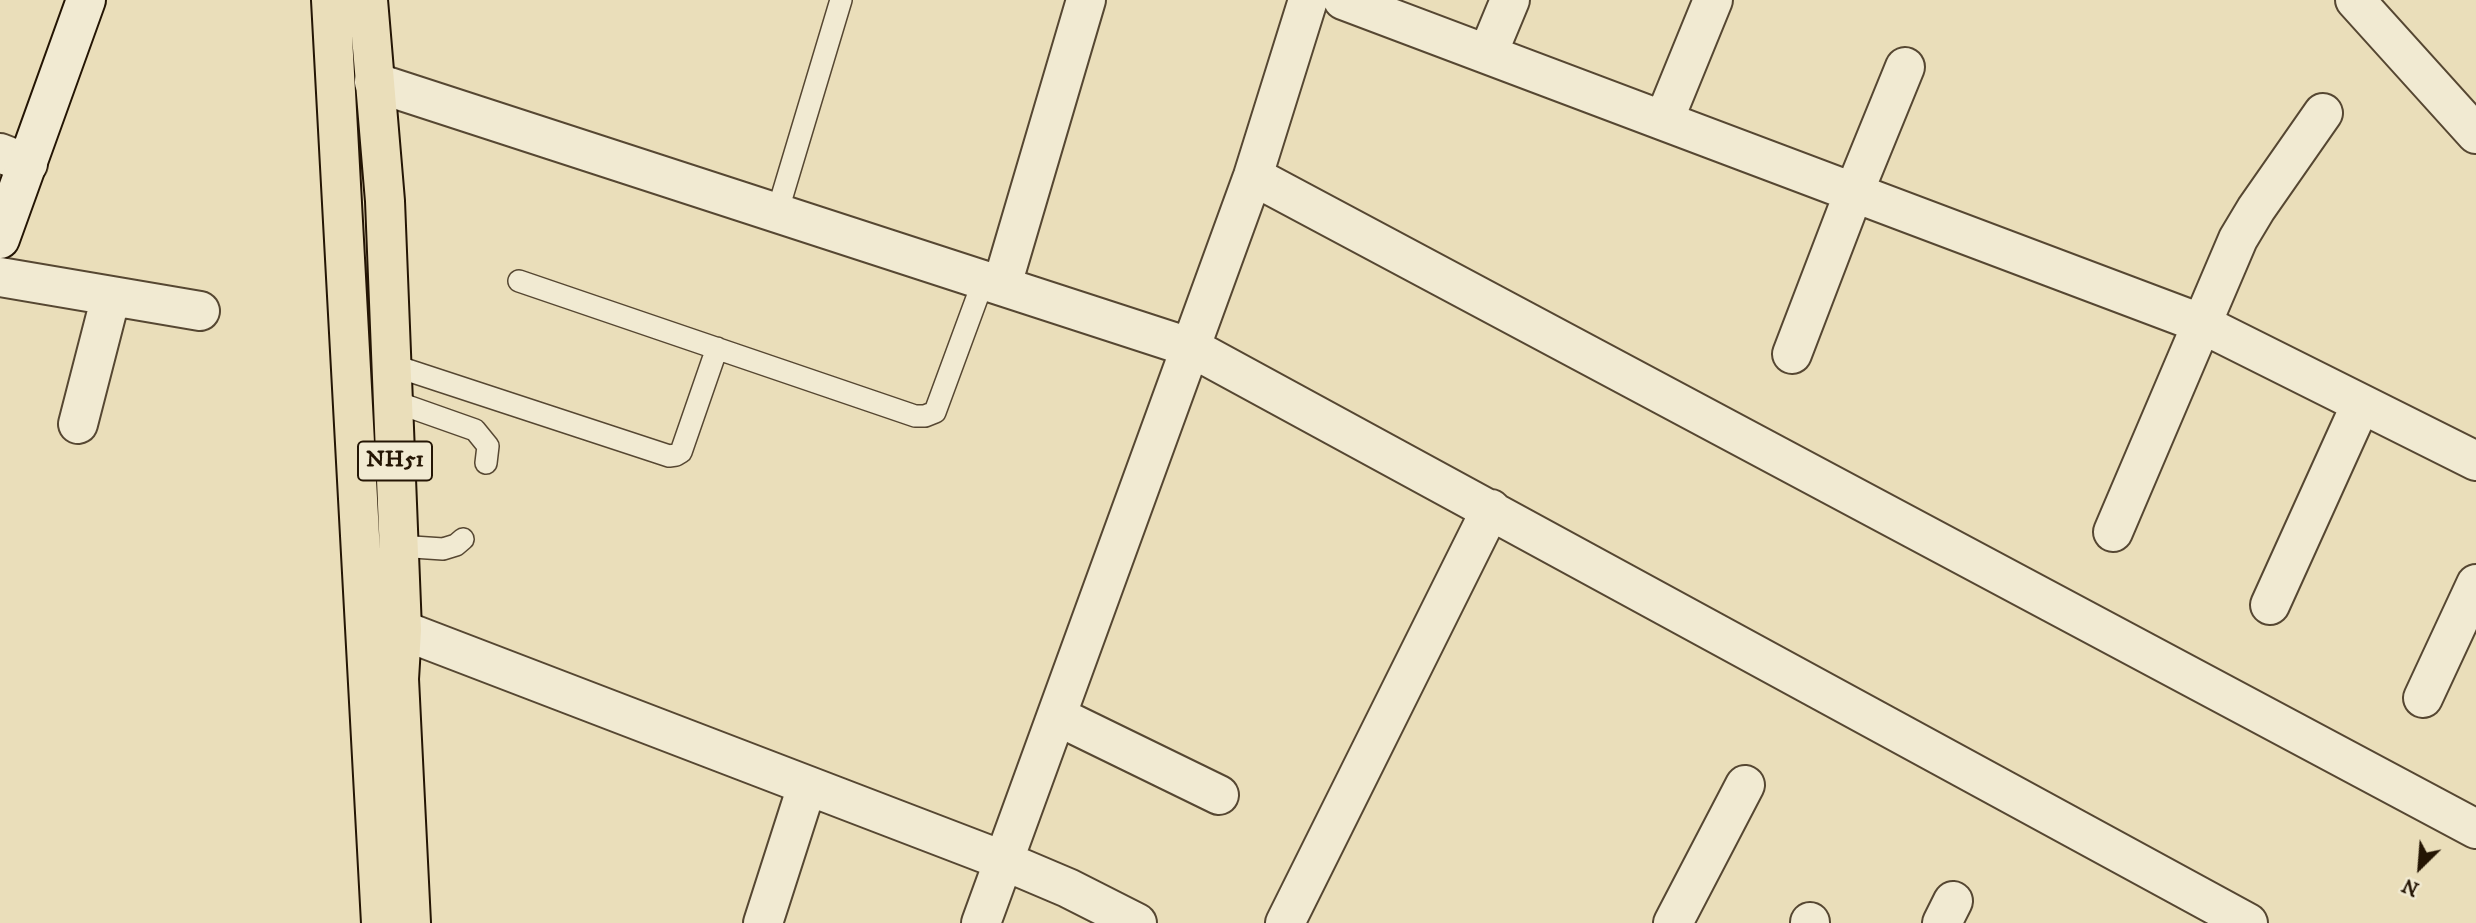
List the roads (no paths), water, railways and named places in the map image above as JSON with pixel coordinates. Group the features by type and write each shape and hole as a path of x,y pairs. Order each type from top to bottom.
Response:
{"highway":[{"name":"NH51","path":"331,0 380,923"},
{"name":"NH51","path":"368,0 385,201 402,630 399,679 411,923"}],"street":[{"path":"1,231 14,158 86,0"},
{"path":"993,282 1086,0"},
{"path":"981,923 1253,176 1308,0"},
{"path":"1343,0 2200,323 2476,461"},
{"path":"1488,53 1510,0"},
{"path":"1664,120 1713,0"},
{"path":"2355,0 2476,134"},
{"path":"1792,354 1905,67"},
{"path":"374,82 1192,348 2248,923"},
{"path":"2113,531 2238,239 2323,113"},
{"path":"1253,176 2476,829"},
{"path":"0,277 200,311"},
{"path":"78,424 111,296"},
{"path":"2270,605 2361,404"},
{"path":"1285,923 1491,509"},
{"path":"2423,698 2476,584"},
{"path":"402,630 1002,860 1068,888 1137,923"},
{"path":"1057,716 1219,795"},
{"path":"1673,923 1745,785"},
{"path":"763,923 807,786"}],"lane":[{"path":"777,213 841,0"},
{"path":"519,281 915,416 935,412 993,282"},
{"path":"392,383 669,456 681,452 717,348"},
{"path":"392,383 475,429 488,446 486,463"},
{"path":"398,546 443,549 456,545 463,539"}]}
